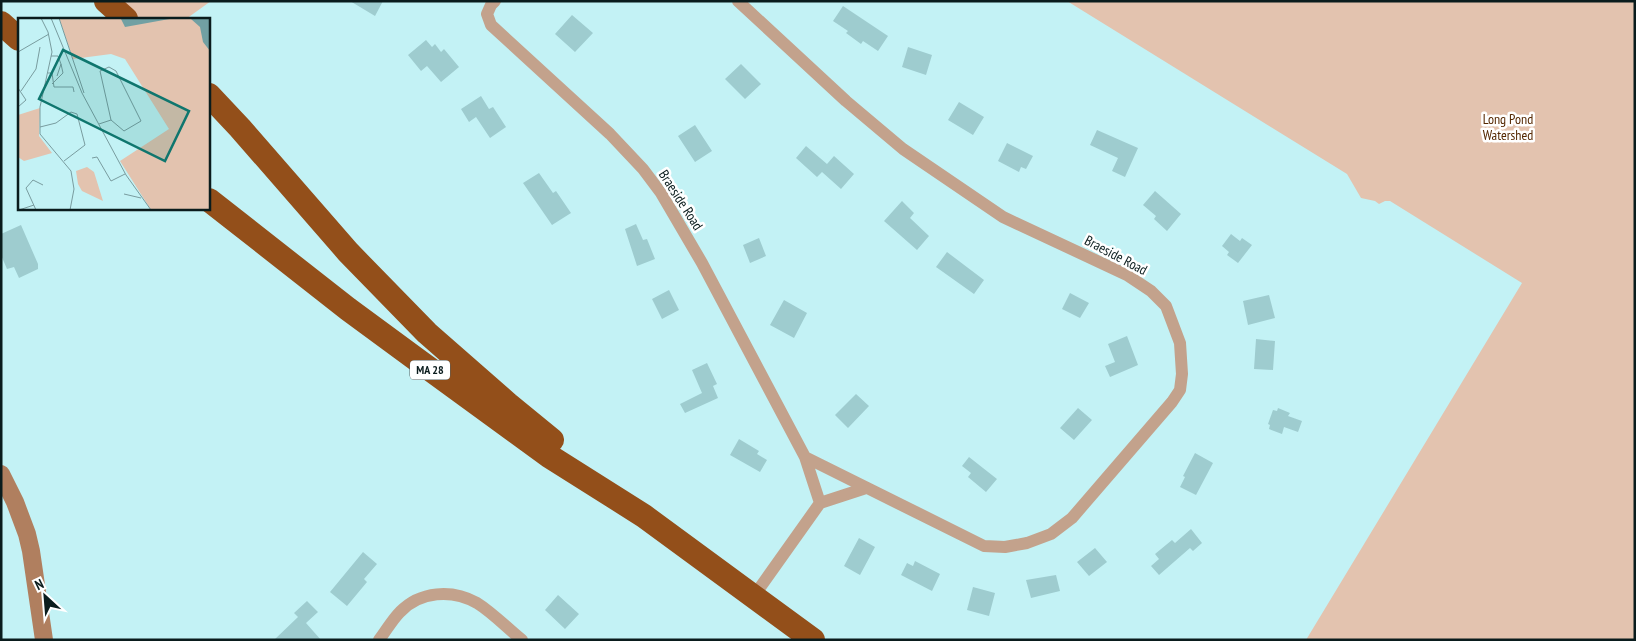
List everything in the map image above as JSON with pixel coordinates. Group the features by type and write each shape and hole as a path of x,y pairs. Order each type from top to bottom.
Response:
{"highway":[{"path":"106,1 125,18"},
{"path":"1,23 18,38"},
{"name":"MA 28","path":"210,96 348,252 427,333 508,404 644,516 813,640"},
{"name":"MA 28","path":"210,201 340,303 549,456 644,516"}],"main road":[{"path":"1,474 15,502 27,534 44,640"}],"street":[{"name":"Braeside Road","path":"495,1 487,14 490,25 610,134 643,169 661,193 702,263 805,457 820,503"},
{"name":"Braeside Road","path":"738,1 846,101 903,149 1003,217 1127,275 1151,291 1166,306 1180,343 1182,374 1180,390 1172,402 1072,518 1051,534 1027,543 1005,548 984,546 805,457"},
{"path":"754,596 820,503 866,488"},
{"path":"379,640 400,611 422,597 433,594 456,595 476,603 522,640"}],"green space":[{"path":"106,1 211,1 187,18 125,18"},
{"name":"Long Pond Watershed","path":"1067,1 1635,1 1635,640 1306,640 1522,283 1390,201 1379,204 1375,201 1361,198 1347,174"}],"building":[{"path":"350,1 383,1 375,16"},
{"path":"843,6 888,36 878,51 863,41 861,44 846,33 848,31 833,21"},
{"path":"572,15 593,33 575,52 555,34"},
{"path":"426,40 432,47 435,44 441,52 444,49 459,67 441,82 427,66 421,71 408,55"},
{"path":"908,47 932,55 926,75 902,67"},
{"path":"741,64 761,84 745,99 725,79"},
{"path":"481,96 489,109 493,107 506,127 490,138 476,117 469,122 461,109"},
{"path":"959,102 984,117 973,135 948,120"},
{"path":"695,125 712,151 695,162 678,136"},
{"path":"1097,130 1138,148 1125,177 1112,171 1118,158 1090,145"},
{"path":"1007,143 1033,156 1026,169 1021,167 1019,172 998,161"},
{"path":"806,146 827,164 834,156 854,174 841,189 822,172 817,177 796,158"},
{"path":"539,173 553,193 556,191 571,213 552,225 523,183"},
{"path":"1155,191 1181,214 1167,231 1154,219 1156,216 1143,205"},
{"path":"902,201 914,213 910,218 929,236 917,250 884,221"},
{"path":"636,224 643,240 647,239 655,259 637,266 625,229"},
{"path":"21,225 38,264 38,269 19,278 14,267 7,269 1,255 1,234"},
{"path":"1231,234 1240,241 1242,238 1252,245 1238,263 1227,255 1229,252 1222,246"},
{"path":"759,238 766,256 750,263 743,245"},
{"path":"947,252 984,280 974,294 936,267"},
{"path":"669,290 679,310 662,319 652,299"},
{"path":"1070,293 1089,303 1080,318 1062,309"},
{"path":"1269,295 1275,318 1248,325 1243,301"},
{"path":"784,300 807,313 794,338 770,325"},
{"path":"1127,336 1138,365 1110,377 1105,366 1115,362 1108,344"},
{"path":"1256,339 1275,341 1273,370 1254,369"},
{"path":"707,363 717,384 713,386 718,398 685,413 680,404 702,393 692,370"},
{"path":"856,394 869,406 848,428 835,415"},
{"path":"1078,408 1092,420 1074,440 1060,428"},
{"path":"1278,408 1290,413 1288,416 1302,421 1298,432 1284,427 1282,434 1269,429 1270,425 1268,424 1273,410 1277,411"},
{"path":"739,439 759,451 757,454 767,460 760,472 730,455"},
{"path":"1195,453 1213,463 1196,495 1180,487 1185,477 1183,476"},
{"path":"969,457 997,479 986,492 968,477 971,473 962,466"},
{"path":"1191,529 1202,543 1193,551 1190,548 1159,575 1151,566 1159,559 1155,554 1172,540 1175,543"},
{"path":"859,538 875,547 860,575 844,566"},
{"path":"1095,548 1107,562 1089,576 1077,562"},
{"path":"363,552 377,564 364,579 367,582 347,606 330,592"},
{"path":"915,561 940,574 932,591 901,575 907,563 913,566"},
{"path":"1056,575 1060,591 1031,598 1026,580"},
{"path":"973,587 995,593 989,616 967,610"},
{"path":"558,595 579,614 565,629 545,610"},
{"path":"307,601 318,612 306,623 321,640 274,640 298,617 294,613"}]}
